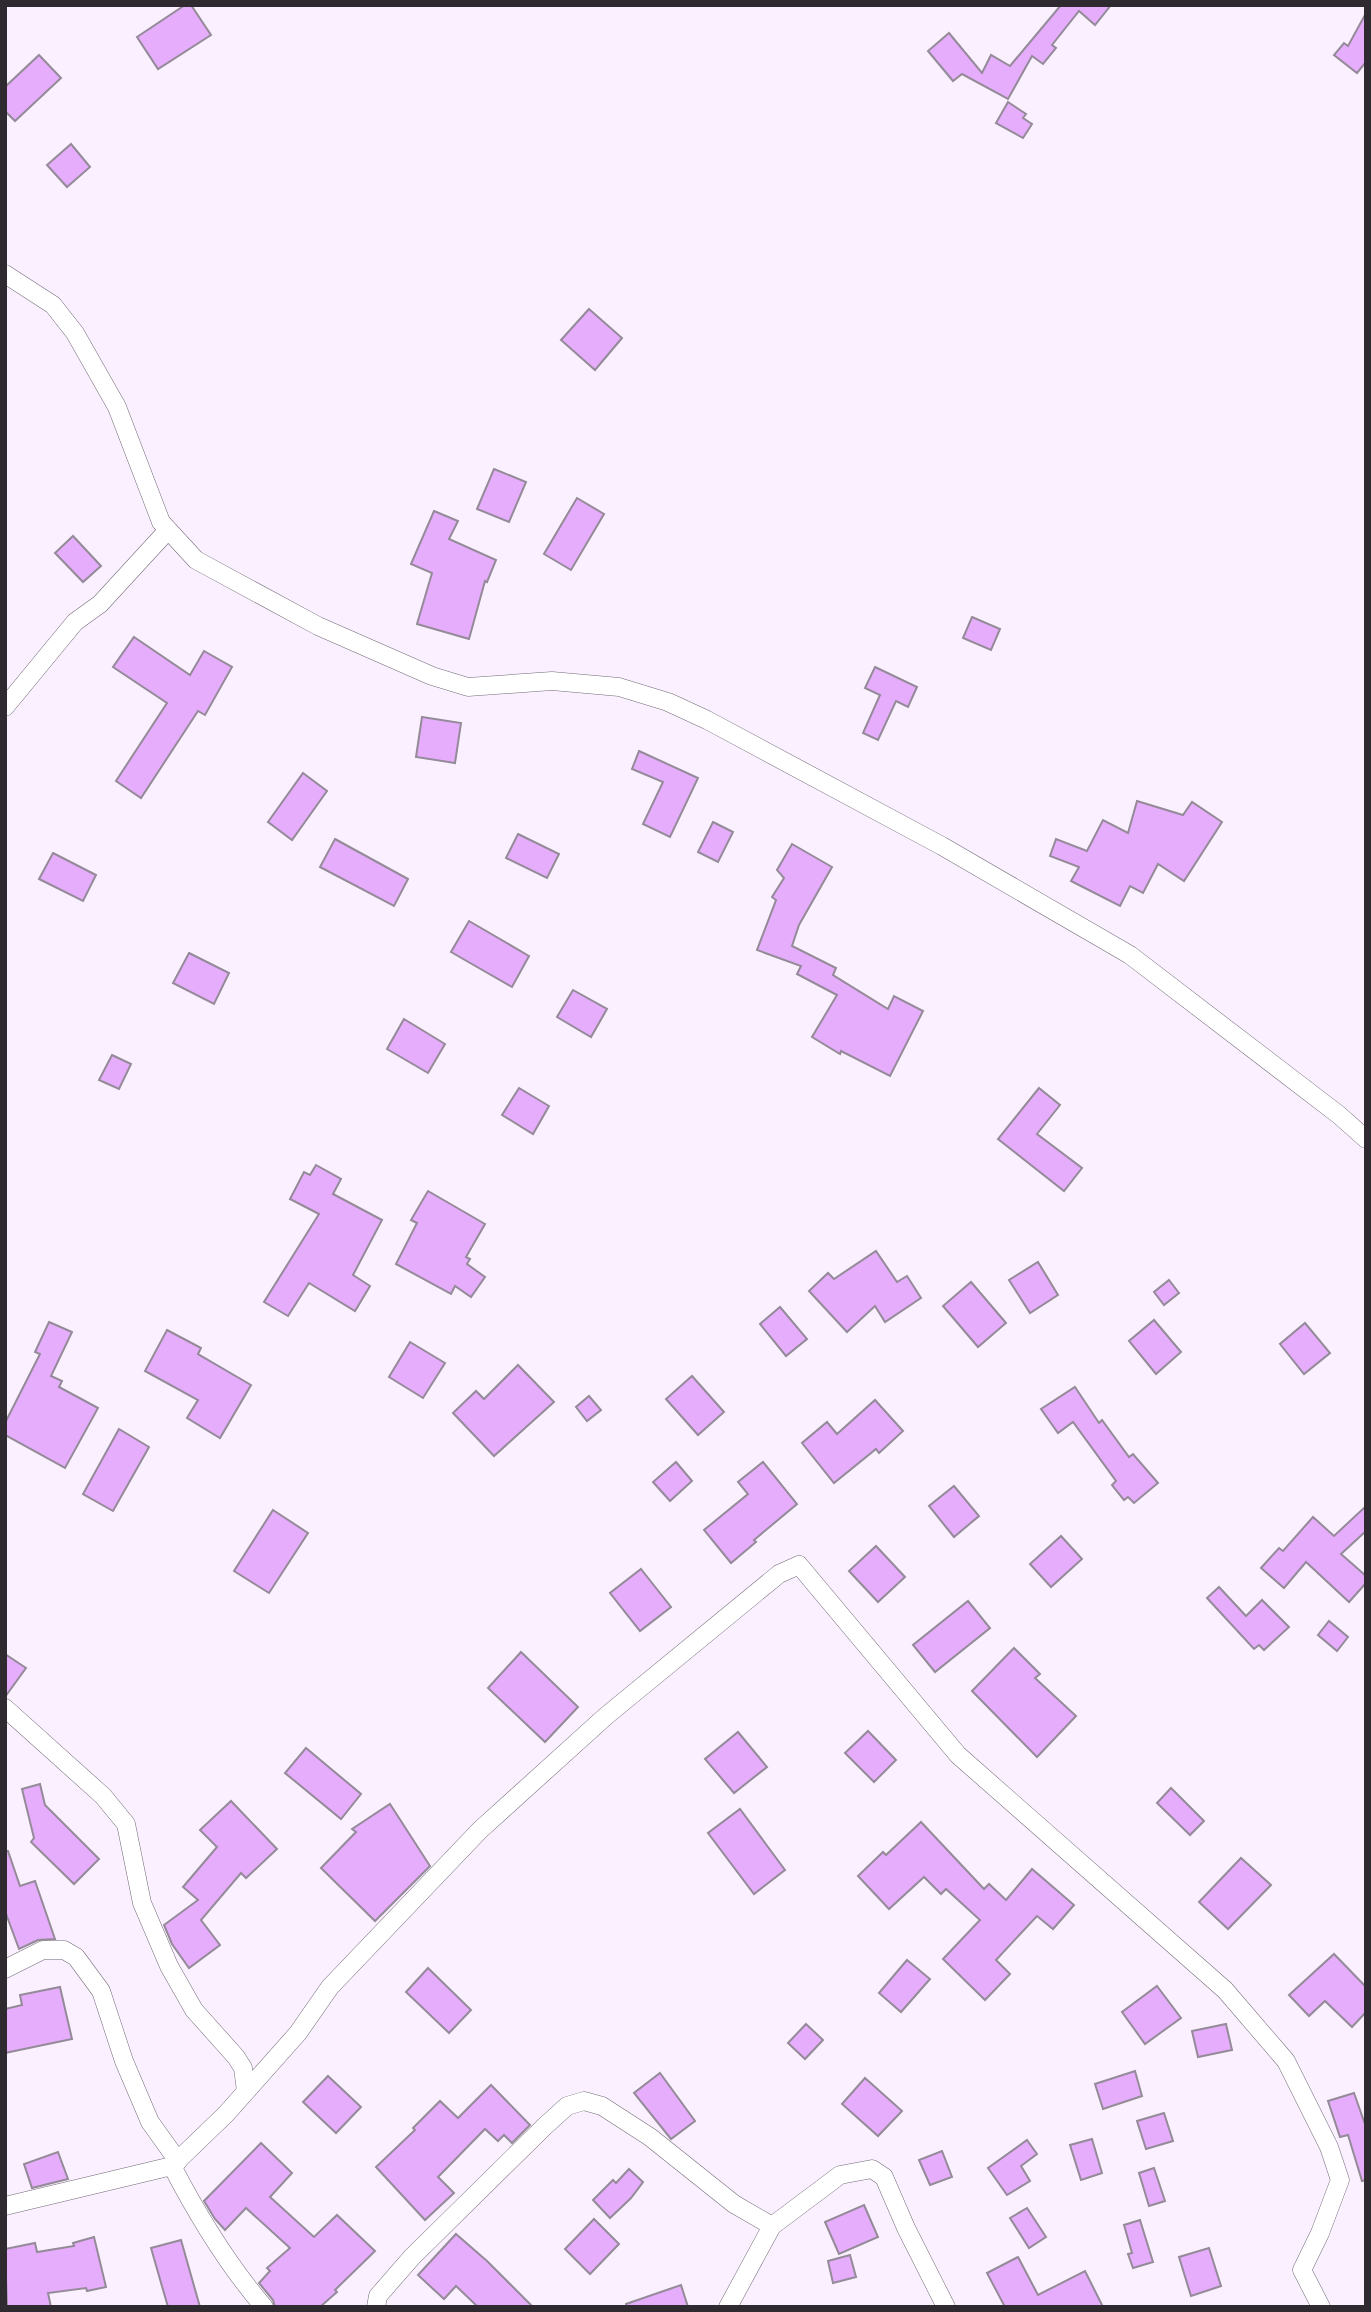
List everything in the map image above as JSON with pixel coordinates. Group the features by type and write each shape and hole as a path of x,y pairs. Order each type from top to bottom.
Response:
{"street":[{"path":"5,274 53,304 75,333 117,407 162,522 196,561 318,626 432,677 468,687 552,681 619,687 668,702 707,720 942,846 1130,955 1339,1115 1366,1139"},
{"path":"5,708 75,622 100,604 168,530"},
{"path":"5,2206 175,2163 298,2033 330,1987 480,1830 617,1707 779,1574 799,1564 958,1755 1225,1990 1286,2061 1329,2147 1340,2180 1320,2233 1302,2270 1321,2307"},
{"path":"5,1708 103,1796 126,1824 142,1903 169,1966 194,2010 243,2068 246,2091"},
{"path":"5,1969 43,1950 64,1951 76,1957 101,1991 124,2061 150,2122 175,2163 211,2236 233,2269 264,2307"},
{"path":"376,2307 378,2296 431,2238 567,2106 584,2101 602,2106 650,2137 734,2204 772,2226"},
{"path":"728,2307 772,2226 839,2175 872,2169 884,2177 946,2307"}],"building":[{"path":"185,5 191,5 211,35 158,69 137,37"},
{"path":"1061,5 1111,5 1095,25 1079,11 1052,45 1056,48 1043,64 1032,56 1008,99 962,74 953,81 928,51 949,33 982,73 991,55 1010,66"},
{"path":"1366,13 1366,62 1357,73 1334,55 1344,43 1348,46"},
{"path":"39,55 61,78 15,121 5,111 5,87"},
{"path":"1008,102 1026,114 1023,118 1032,124 1023,138 996,123"},
{"path":"71,144 90,167 67,187 47,165"},
{"path":"589,309 622,338 595,370 561,340"},
{"path":"494,469 526,482 509,522 477,509"},
{"path":"577,498 604,514 571,570 544,554"},
{"path":"434,511 458,521 449,539 496,560 487,582 485,581 469,639 417,624 432,573 411,564"},
{"path":"73,536 101,566 83,582 55,553"},
{"path":"972,617 1000,629 991,650 963,638"},
{"path":"134,637 190,675 204,651 232,667 205,715 198,711 141,798 116,781 167,703 113,667"},
{"path":"875,667 917,687 908,707 896,701 878,740 863,733 880,695 865,688"},
{"path":"422,717 461,723 455,763 416,757"},
{"path":"639,751 698,778 670,837 643,824 663,782 632,769"},
{"path":"303,773 327,791 292,840 268,822"},
{"path":"1137,801 1183,815 1192,802 1222,822 1184,881 1158,864 1143,893 1130,886 1120,906 1071,881 1079,867 1050,856 1056,839 1087,851 1103,820 1128,833"},
{"path":"713,822 733,832 718,862 698,852"},
{"path":"518,834 559,854 547,878 506,858"},
{"path":"335,839 408,879 394,906 320,867"},
{"path":"792,844 832,867 799,925 792,946 836,968 833,975 888,1009 894,996 923,1011 890,1076 841,1051 840,1054 812,1037 837,995 797,974 801,966 757,950 776,900 772,897 784,878 777,870"},
{"path":"53,853 96,875 83,901 39,879"},
{"path":"469,921 529,956 512,987 451,952"},
{"path":"189,953 229,973 214,1004 173,983"},
{"path":"573,990 607,1009 591,1037 557,1017"},
{"path":"404,1019 445,1044 428,1073 387,1049"},
{"path":"112,1055 131,1064 119,1089 99,1080"},
{"path":"519,1088 549,1106 533,1134 502,1115"},
{"path":"1039,1088 1060,1105 1037,1134 1082,1168 1064,1191 998,1139"},
{"path":"316,1165 341,1179 333,1194 382,1220 353,1275 370,1286 355,1311 309,1283 288,1316 264,1302 319,1214 290,1199 304,1172 310,1175"},
{"path":"428,1191 485,1224 466,1257 470,1259 467,1264 485,1277 471,1297 455,1286 451,1294 396,1264 417,1223 411,1220"},
{"path":"876,1251 897,1282 907,1276 921,1298 885,1322 875,1306 847,1332 809,1291 828,1273 834,1279"},
{"path":"1038,1262 1058,1295 1030,1313 1009,1280"},
{"path":"1169,1280 1179,1293 1164,1305 1154,1292"},
{"path":"971,1282 1006,1323 978,1347 943,1306"},
{"path":"780,1307 807,1339 786,1356 760,1324"},
{"path":"1154,1320 1181,1352 1156,1374 1129,1341"},
{"path":"49,1322 72,1332 51,1376 62,1381 59,1387 98,1408 65,1468 5,1435 5,1423 40,1354 35,1352"},
{"path":"1305,1323 1330,1353 1304,1374 1280,1344"},
{"path":"167,1330 201,1348 198,1354 251,1385 220,1438 187,1418 198,1400 145,1371"},
{"path":"410,1342 445,1363 423,1398 389,1377"},
{"path":"518,1365 554,1402 494,1456 453,1413 476,1391 484,1399"},
{"path":"692,1376 724,1412 698,1435 666,1399"},
{"path":"1075,1387 1099,1423 1102,1420 1129,1457 1133,1454 1158,1483 1134,1503 1128,1497 1124,1500 1112,1485 1116,1481 1073,1422 1058,1433 1041,1409"},
{"path":"589,1396 601,1410 587,1421 576,1407"},
{"path":"875,1400 903,1431 879,1453 876,1449 834,1483 802,1443 827,1422 837,1434"},
{"path":"119,1429 149,1447 113,1511 83,1494"},
{"path":"676,1462 692,1481 670,1501 653,1482"},
{"path":"763,1462 797,1504 731,1563 704,1530 748,1494 738,1482"},
{"path":"954,1486 979,1516 954,1537 929,1506"},
{"path":"1366,1506 1366,1531 1341,1554 1366,1576 1366,1583 1349,1602 1306,1562 1284,1588 1261,1568 1279,1548 1283,1551 1313,1517 1334,1536"},
{"path":"273,1510 308,1533 269,1593 234,1571"},
{"path":"1061,1536 1082,1559 1051,1587 1030,1564"},
{"path":"876,1546 905,1577 878,1602 849,1571"},
{"path":"641,1569 671,1607 640,1631 610,1593"},
{"path":"1219,1587 1246,1616 1262,1600 1289,1627 1264,1650 1259,1645 1254,1649 1207,1598"},
{"path":"968,1601 990,1628 935,1672 913,1645"},
{"path":"1329,1621 1348,1637 1337,1651 1318,1635"},
{"path":"1014,1648 1040,1674 1035,1678 1076,1716 1037,1757 972,1691"},
{"path":"521,1652 578,1707 545,1742 488,1688"},
{"path":"5,1654 26,1668 5,1697"},
{"path":"868,1731 896,1760 874,1782 845,1753"},
{"path":"738,1732 767,1767 734,1793 705,1759"},
{"path":"306,1748 361,1794 341,1819 285,1773"},
{"path":"40,1784 45,1805 99,1859 74,1884 31,1842 34,1838 22,1789"},
{"path":"1171,1788 1204,1821 1190,1835 1157,1803"},
{"path":"231,1801 277,1849 246,1878 241,1873 201,1920 220,1945 189,1968 172,1944 164,1925 198,1900 183,1887 217,1847 200,1830"},
{"path":"390,1804 430,1866 375,1921 321,1868 356,1832 352,1829"},
{"path":"740,1809 785,1870 754,1894 708,1833"},
{"path":"921,1822 984,1889 989,1884 1006,1900 1032,1869 1074,1905 1053,1929 1037,1916 996,1960 1010,1974 985,2000 943,1959 980,1920 946,1889 941,1894 924,1877 889,1909 858,1876 883,1852 886,1855"},
{"path":"5,1851 8,1851 20,1886 35,1881 55,1939 38,1940 19,1949 5,1911"},
{"path":"1241,1858 1271,1885 1228,1929 1199,1902"},
{"path":"1334,1954 1366,1987 1366,2012 1352,2027 1325,2001 1309,2016 1289,1995"},
{"path":"907,1960 930,1979 901,2012 879,1993"},
{"path":"428,1968 471,2010 449,2033 406,1992"},
{"path":"1157,1986 1181,2018 1145,2044 1122,2012"},
{"path":"60,1987 72,2039 5,2053 5,2009 22,2005 20,1995"},
{"path":"806,2024 823,2040 805,2059 788,2043"},
{"path":"1226,2024 1232,2050 1198,2057 1192,2031"},
{"path":"1135,2071 1142,2096 1103,2109 1095,2084"},
{"path":"660,2073 695,2121 671,2139 634,2093"},
{"path":"328,2076 361,2107 336,2133 303,2102"},
{"path":"865,2078 902,2111 878,2136 842,2104"},
{"path":"491,2085 530,2125 512,2143 504,2135 498,2141 485,2129 438,2177 454,2193 425,2220 376,2167 415,2130 413,2128 440,2101 458,2118"},
{"path":"1354,2093 1366,2127 1366,2180 1362,2181 1348,2135 1340,2137 1328,2101"},
{"path":"1164,2113 1173,2141 1146,2149 1137,2121"},
{"path":"1092,2139 1102,2173 1081,2180 1070,2145"},
{"path":"1027,2140 1037,2154 1021,2166 1030,2181 1007,2195 988,2168"},
{"path":"261,2143 292,2173 270,2197 314,2237 337,2215 375,2251 320,2307 275,2307 273,2300 259,2283 270,2271 267,2268 290,2248 246,2208 225,2230 204,2201"},
{"path":"942,2151 952,2177 930,2185 919,2160"},
{"path":"58,2152 68,2179 32,2188 24,2164"},
{"path":"1154,2168 1165,2201 1149,2206 1139,2173"},
{"path":"629,2169 643,2182 610,2218 593,2200 613,2180 616,2183"},
{"path":"864,2205 878,2237 839,2254 825,2222"},
{"path":"1027,2208 1046,2237 1029,2248 1010,2218"},
{"path":"594,2219 619,2244 590,2274 565,2249"},
{"path":"1140,2220 1153,2262 1133,2268 1124,2225"},
{"path":"456,2234 533,2307 478,2307 456,2286 444,2299 418,2275"},
{"path":"94,2237 106,2287 48,2293 51,2307 7,2307 5,2249 35,2243 37,2252 74,2246 73,2243"},
{"path":"181,2240 200,2307 168,2307 151,2248"},
{"path":"1209,2248 1221,2286 1191,2296 1179,2257"},
{"path":"850,2255 856,2277 833,2283 828,2261"},
{"path":"1018,2257 1038,2295 1085,2271 1103,2307 1005,2307 987,2273"},
{"path":"681,2285 688,2307 626,2307 626,2304"}]}
